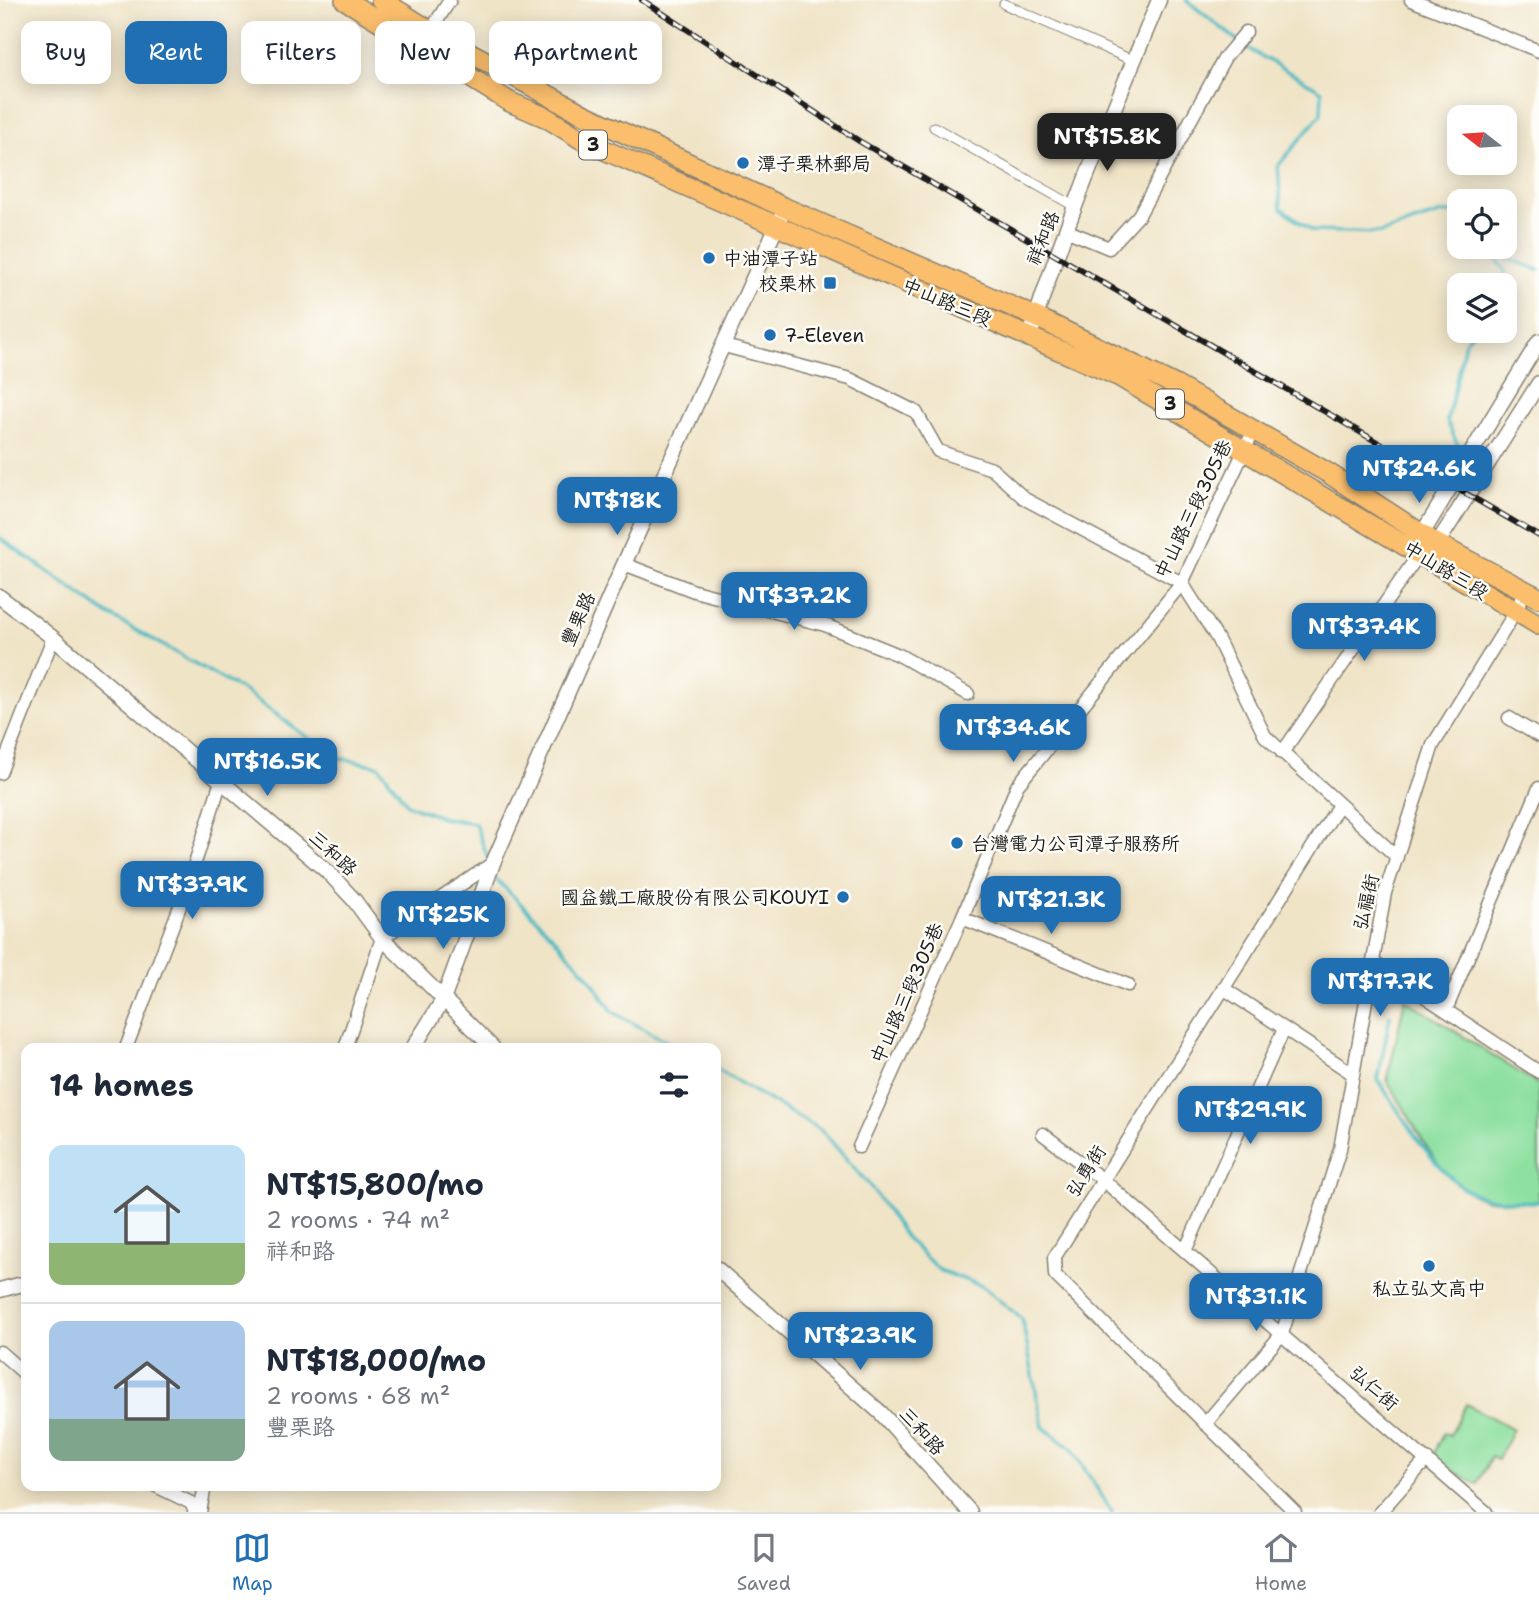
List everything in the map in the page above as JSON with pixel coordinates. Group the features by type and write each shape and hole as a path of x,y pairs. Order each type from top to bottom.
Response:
{"main road":[{"name":"中山路三段","path":"345,0 390,21"},
{"name":"中山路三段","path":"381,0 406,21"},
{"name":"中山路三段","path":"475,61 783,207 1036,317 1175,385 1254,430 1426,544 1539,625"},
{"name":"中山路三段","path":"475,75 510,102 547,118 584,141 1120,377 1243,450 1426,544 1532,594"}],"street":[{"path":"436,21 450,0"},
{"name":"祥和路","path":"1030,337 1076,207 1159,0"},
{"path":"1411,0 1539,51"},
{"path":"1004,4 1134,61"},
{"path":"1068,231 1109,248 1126,231 1139,215 1225,57 1236,41 1247,32"},
{"path":"934,127 1076,207"},
{"name":"豐栗路","path":"416,1043 443,1000 493,863 624,564 778,228 783,207"},
{"path":"1426,544 1469,453 1539,341"},
{"path":"723,346 850,379 916,412 938,451 992,468 1024,499 1182,583 1217,638 1265,736 1397,857"},
{"path":"1282,753 1539,383"},
{"name":"中山路三段305巷","path":"859,1147 962,918 1017,786 1182,583 1254,430"},
{"path":"624,564 694,591 825,625 899,655 968,694"},
{"name":"弘福街","path":"1205,1424 1282,1334 1340,1149 1385,893 1433,745 1516,611 1532,594"},
{"name":"三和路","path":"0,597 53,638 329,873 354,900 382,938 488,1043"},
{"path":"0,773 53,638"},
{"path":"1509,718 1539,736"},
{"path":"128,1043 188,885 221,781"},
{"path":"1446,1010 1539,788"},
{"name":"弘勇街","path":"1294,1512 1055,1275 1054,1258 1339,805"},
{"path":"347,1043 382,938 493,863"},
{"path":"962,918 1128,985"},
{"path":"1373,962 1538,1069"},
{"path":"1223,988 1353,1074"},
{"path":"1185,1251 1284,1028"},
{"name":"弘仁街","path":"1044,1134 1103,1180 1486,1512"},
{"name":"三和路","path":"721,1272 880,1413 970,1512"},
{"path":"0,1290 21,1284"},
{"path":"0,1352 21,1371"},
{"path":"1380,1512 1427,1459"},
{"path":"166,1491 191,1503 197,1512"},
{"path":"197,1512 203,1491"}],"green space":[{"path":"1405,999 1539,1085 1539,1202 1491,1200 1468,1191 1453,1180 1428,1149 1387,1082"},
{"path":"1466,1404 1513,1429 1498,1460 1491,1457 1477,1484 1431,1460 1444,1433 1450,1435"}],"waterway":[{"path":"1186,0 1247,48 1322,91 1321,114 1278,166 1281,208 1312,231 1381,233 1447,213"},
{"path":"1497,259 1505,273"},
{"path":"1509,259 1539,270"},
{"path":"1463,457 1447,421 1465,343"},
{"path":"1467,467 1471,476"},
{"path":"0,538 109,615 247,693 327,752 339,758 379,766 408,805 443,818 475,823 488,859"},
{"path":"494,877 589,977 613,1012 669,1043"},
{"path":"1390,1015 1378,1080 1426,1150 1448,1175 1469,1191 1498,1200 1539,1202"},
{"path":"721,1072 822,1131 870,1186 907,1239 939,1270 982,1286 1022,1319 1043,1427 1072,1449 1112,1512"}],"railway":[{"path":"642,0 859,141 1539,536"}],"place":[{"name":"潭子栗林郵局","path":"743,163"},
{"name":"中油潭子站","path":"709,258"},
{"name":"校栗林","path":"830,283"},
{"name":"7-Eleven","path":"770,335"},
{"name":"台灣電力公司潭子服務所","path":"957,843"},
{"name":"國益鐵工廠股份有限公司KOUYI","path":"843,897"},
{"name":"私立弘文高中","path":"1429,1266"}]}
